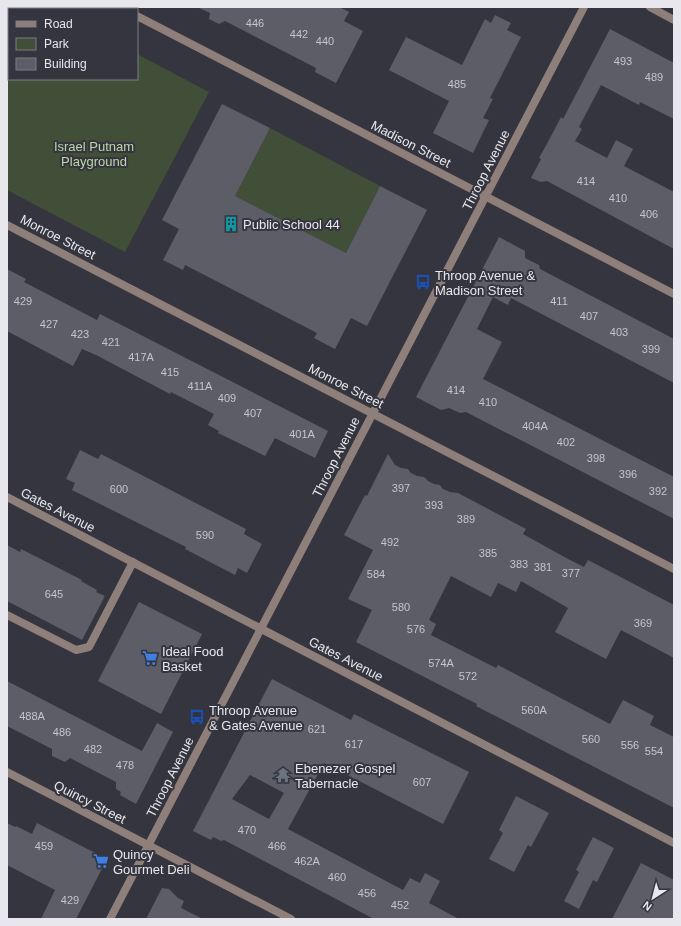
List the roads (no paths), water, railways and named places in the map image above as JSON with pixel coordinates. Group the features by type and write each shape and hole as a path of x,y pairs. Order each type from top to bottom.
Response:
{"street":[{"name":"Throop Avenue","path":"110,919 584,7"},
{"path":"650,7 674,20"},
{"name":"Madison Street","path":"138,17 674,294"},
{"name":"Monroe Street","path":"7,225 674,569"},
{"name":"Gates Avenue","path":"7,497 674,843"},
{"path":"7,615 76,650 89,647 133,562"},
{"name":"Quincy Street","path":"7,772 291,919"}],"place":[{"name":"Public School 44","path":"231,224"},
{"name":"Throop Avenue & Madison Street","path":"423,282"},
{"name":"Ideal Food Basket","path":"150,658"},
{"name":"Throop Avenue & Gates Avenue","path":"197,717"},
{"name":"Ebenezer Gospel Tabernacle","path":"283,775"},
{"name":"Quincy Gourmet Deli","path":"101,861"}],"park label":[{"name":"Israel Putnam Playground","path":"94,154"}]}
